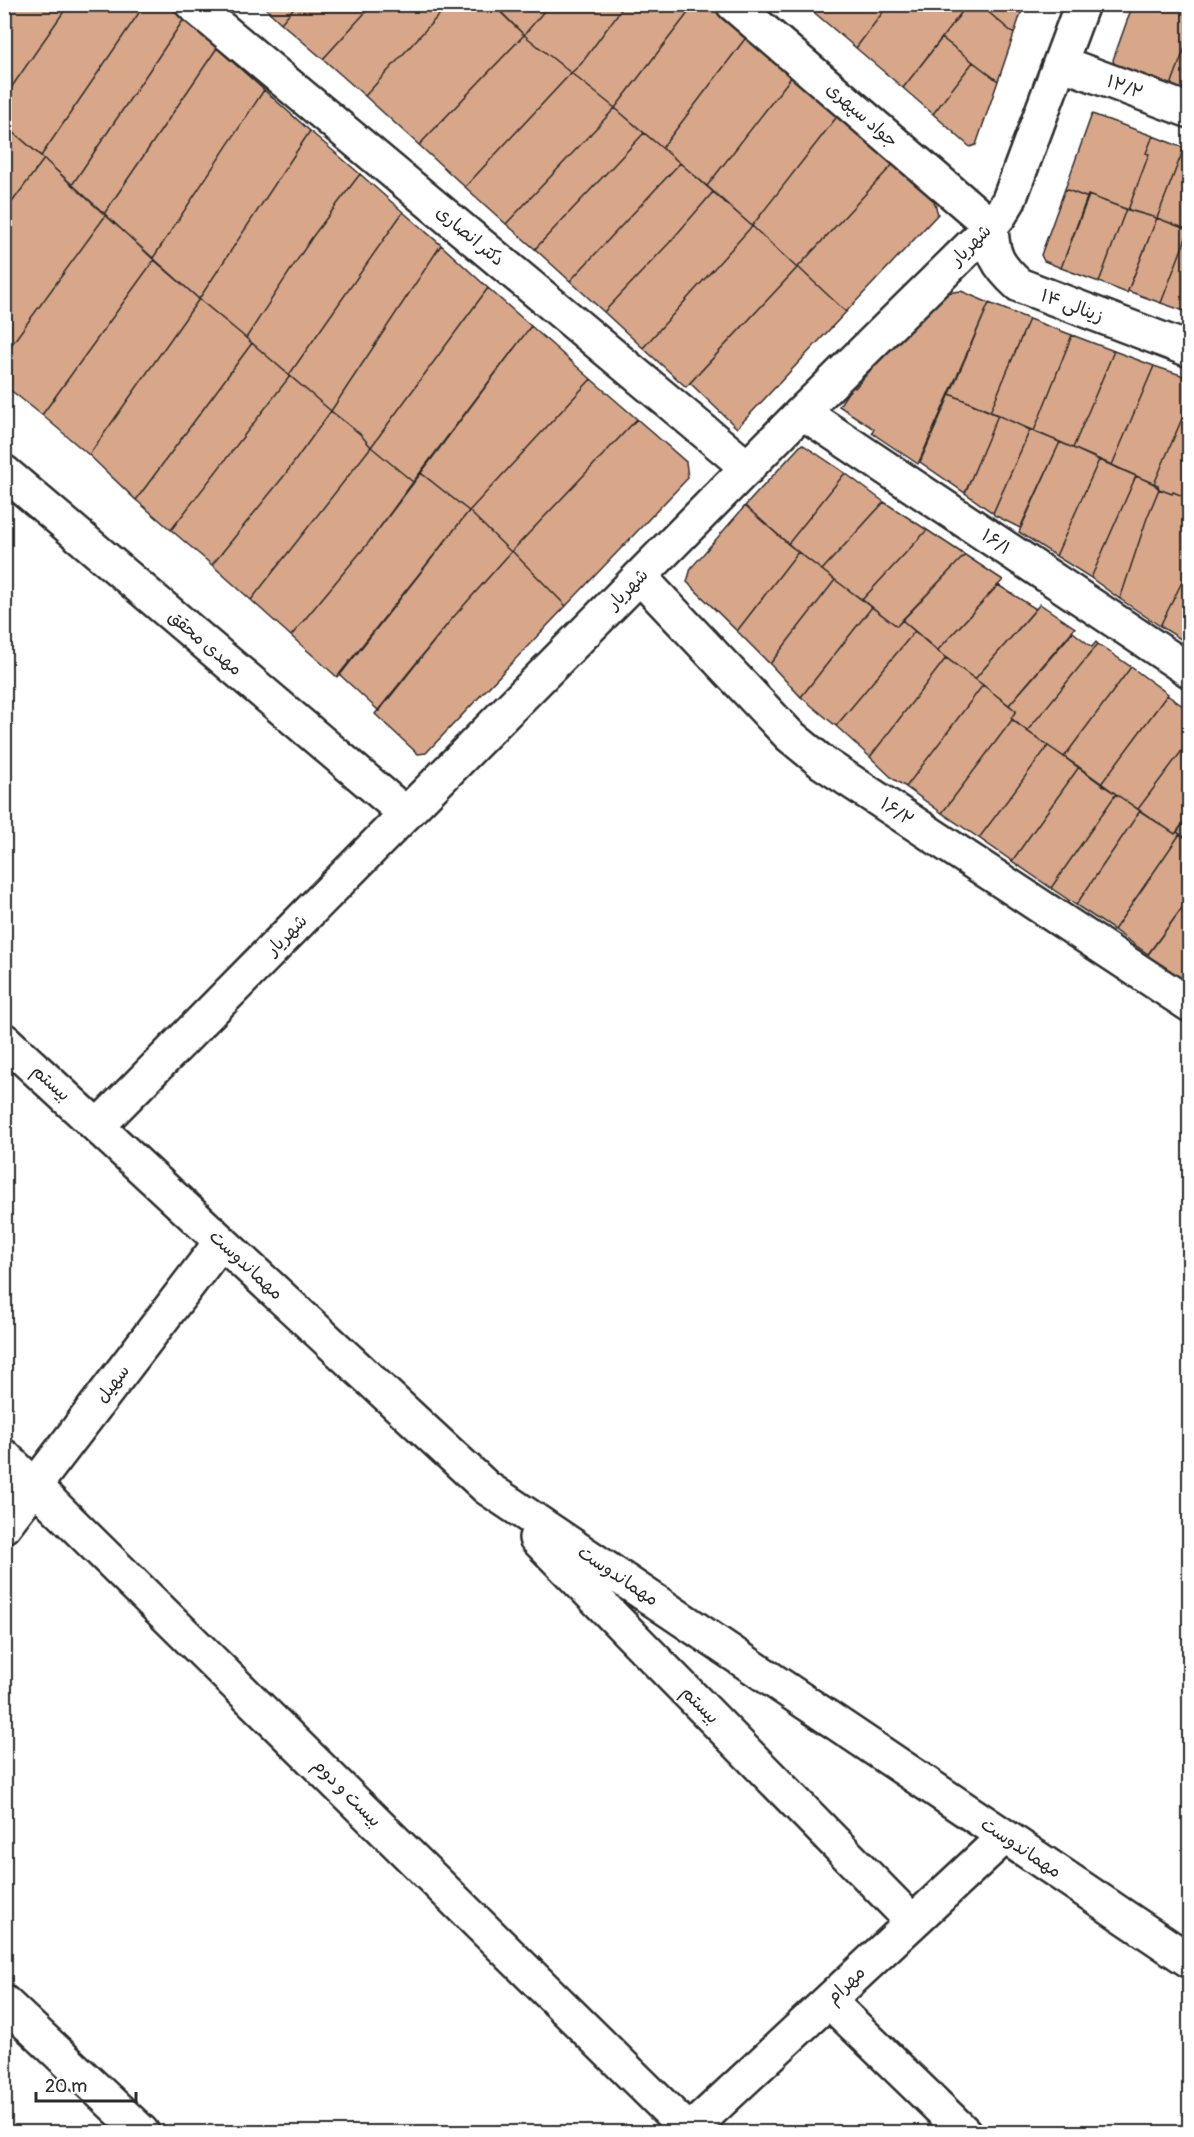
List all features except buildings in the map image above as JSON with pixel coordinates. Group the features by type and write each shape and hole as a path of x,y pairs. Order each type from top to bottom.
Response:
{"street":[{"name":"دکتر انصاری","path":"192,4 748,468"},
{"name":"جواد سپهری","path":"733,4 1000,213"},
{"name":"شهریار","path":"98,1126 1000,213 1061,63 1082,4"},
{"name":"۱۲/۲","path":"1061,63 1190,111"},
{"name":"زینالی ۱۴","path":"1000,213 992,249 1005,273 1019,285 1190,350"},
{"name":"۱۶/۱","path":"802,412 1190,671"},
{"name":"مهدی محقق","path":"4,472 406,814"},
{"name":"۱۶/۲","path":"640,577 789,735 824,763 1190,1005"},
{"name":"بیستم","path":"4,1040 98,1126"},
{"name":"مهماندوست","path":"98,1126 487,1488 1190,1961"},
{"name":"سهیل","path":"4,1526 221,1242"},
{"name":"بیست و دوم","path":"4,1456 689,2132"},
{"name":"بیستم","path":"487,1488 913,1922"},
{"name":"مهرام","path":"689,2132 1005,1837"},
{"path":"829,2001 964,2133"},
{"path":"4,2002 142,2133"}]}
